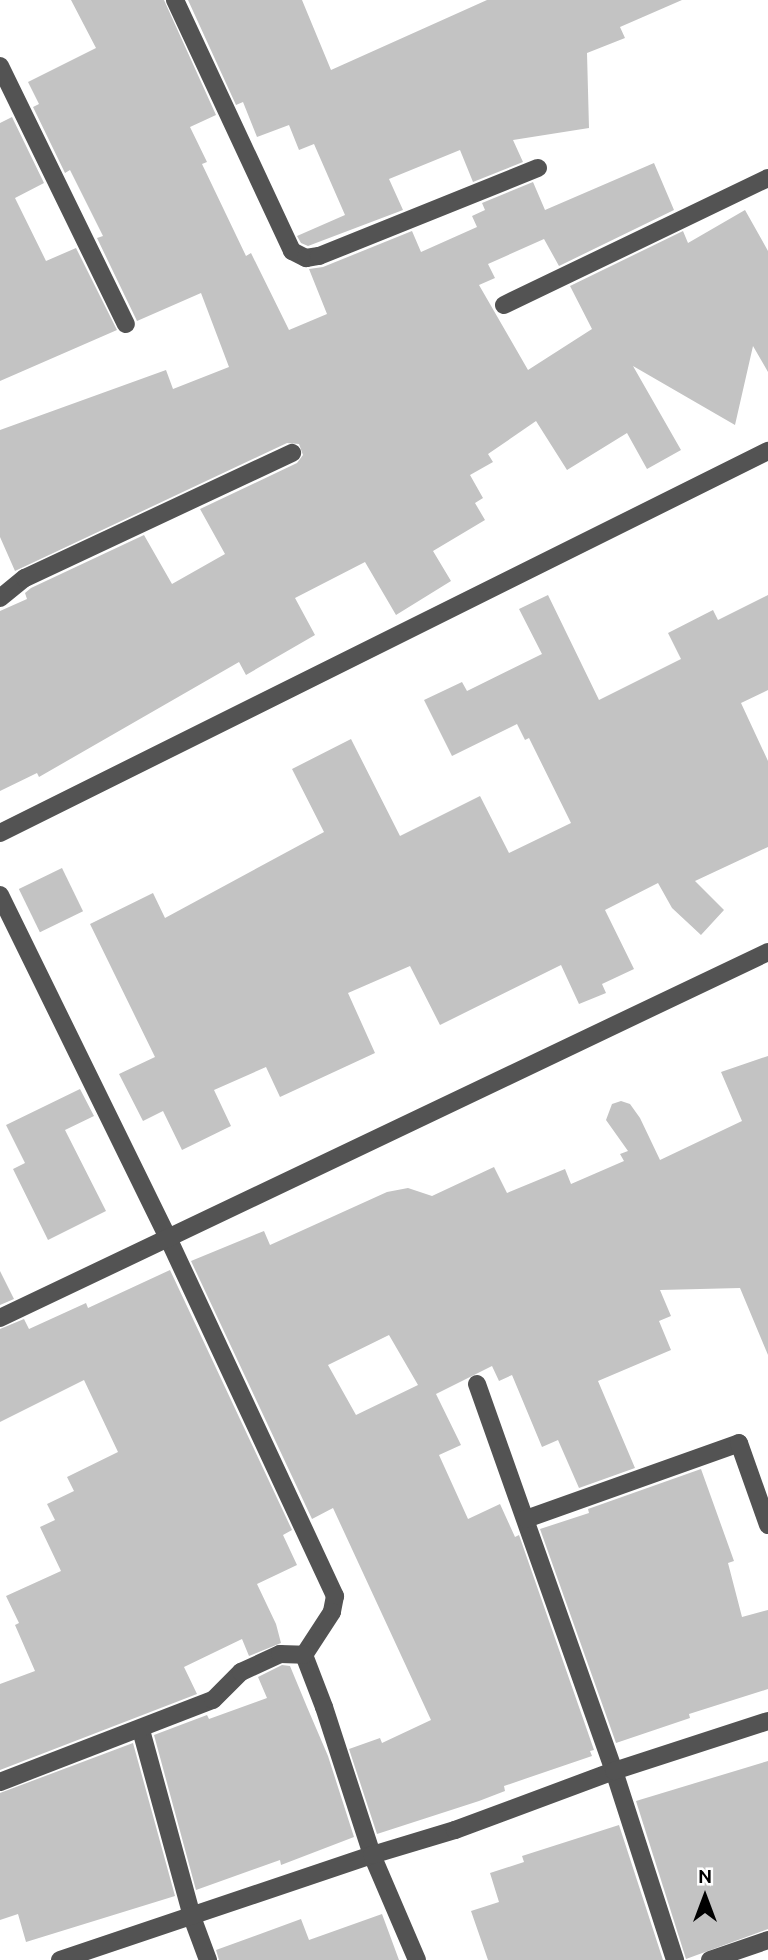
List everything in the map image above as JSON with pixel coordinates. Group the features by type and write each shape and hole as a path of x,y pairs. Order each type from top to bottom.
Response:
{"street":[{"path":"175,0 292,251 306,258 319,256 538,168"},
{"path":"0,66 126,324"},
{"path":"504,305 768,178"},
{"path":"0,833 768,451"},
{"path":"0,598 24,578 292,453"},
{"path":"0,895 169,1240 335,1596 332,1612 304,1655"},
{"path":"0,1318 169,1240 768,952"},
{"path":"477,1384 614,1771 675,1960"},
{"path":"526,1518 739,1443 768,1525"},
{"path":"0,1782 141,1730 212,1700 241,1672 280,1654 304,1655"},
{"path":"304,1655 324,1707 372,1855 417,1960"},
{"path":"60,1960 372,1855 455,1830 614,1771 768,1721"},
{"path":"141,1730 192,1917 208,1960"},
{"path":"710,1960 768,1940"}],"building":[{"path":"71,0 164,0 216,115 190,127 207,162 202,164 246,256 251,253 289,330 327,314 309,269 323,267 412,231 421,252 477,227 472,216 485,210 482,203 533,182 545,210 654,163 674,210 559,266 544,239 488,264 495,278 479,285 528,370 592,329 570,286 683,231 688,243 745,210 768,251 768,372 753,346 735,425 633,366 681,450 647,469 627,433 567,470 536,421 488,454 493,462 470,475 483,498 475,503 485,520 433,551 451,581 396,615 365,562 295,598 315,635 246,675 239,662 39,777 37,773 0,791 0,611 27,599 25,593 31,588 144,535 172,584 225,554 200,509 297,463 303,455 299,444 287,443 15,571 0,537 0,430 166,370 173,389 229,367 201,293 137,321 97,238 103,236 70,170 65,173 33,107 39,104 28,82 96,48"},
{"path":"188,0 302,0 331,70 487,0 682,0 620,27 625,38 587,53 589,128 513,140 523,162 473,182 460,150 389,179 403,210 308,246 301,243 297,236 345,215 314,144 299,150 289,125 257,137 243,102 236,105"},
{"path":"12,117 44,183 15,198 46,261 76,248 117,330 0,381 0,123"},
{"path":"548,595 599,700 681,659 668,633 713,610 718,620 768,595 768,690 741,703 768,761 768,847 695,881 724,910 701,935 672,908 658,883 605,910 634,969 602,984 606,993 579,1004 561,965 440,1025 410,966 348,993 375,1053 280,1097 266,1067 214,1090 231,1126 182,1150 163,1111 143,1121 119,1074 155,1057 90,924 153,893 165,918 324,832 292,769 351,739 400,836 480,796 509,853 571,823 529,738 525,740 517,724 452,756 424,700 462,682 467,691 542,654 519,609"},
{"path":"62,868 83,911 40,932 19,889"},
{"path":"768,1056 768,1355 740,1288 660,1290 671,1316 659,1321 671,1350 598,1381 635,1468 579,1488 558,1440 542,1447 512,1375 499,1381 492,1366 436,1394 461,1445 439,1455 468,1519 500,1504 515,1537 519,1535 594,1750 590,1751 592,1756 504,1786 505,1791 479,1801 377,1834 349,1749 380,1738 382,1743 431,1720 333,1508 312,1519 191,1261 264,1231 270,1245 387,1192 408,1188 432,1196 494,1167 507,1193 565,1169 571,1184 624,1161 620,1154 628,1151 606,1120 612,1104 621,1101 630,1104 640,1118 660,1160 742,1121 721,1072","holes":["389,1335 418,1385 356,1415 328,1365"]},
{"path":"80,1089 94,1116 65,1130 106,1211 48,1240 13,1169 25,1163 6,1125"},
{"path":"170,1270 292,1530 283,1535 297,1565 257,1584 276,1624 281,1643 249,1656 242,1639 184,1667 197,1694 0,1770 0,1684 35,1671 15,1625 19,1623 6,1596 61,1571 40,1527 55,1520 47,1504 74,1491 67,1477 118,1452 84,1380 0,1422 0,1329 24,1319 29,1329 86,1303 88,1308"},
{"path":"0,1271 14,1299 0,1305"},
{"path":"701,1469 734,1561 728,1563 742,1617 768,1610 768,1689 689,1714 690,1718 616,1743 540,1529 589,1513 588,1509"},
{"path":"282,1665 290,1666 328,1756 354,1837 281,1865 280,1860 196,1890 154,1735 207,1715 209,1719 267,1698 258,1677"},
{"path":"133,1743 175,1896 26,1942 18,1914 0,1920 0,1793"},
{"path":"768,1761 768,1929 686,1959 636,1801"},
{"path":"619,1825 663,1960 488,1960 471,1911 499,1902 490,1873 524,1862 522,1856"},
{"path":"382,1914 399,1960 219,1960 216,1950 301,1919 309,1940"}]}
